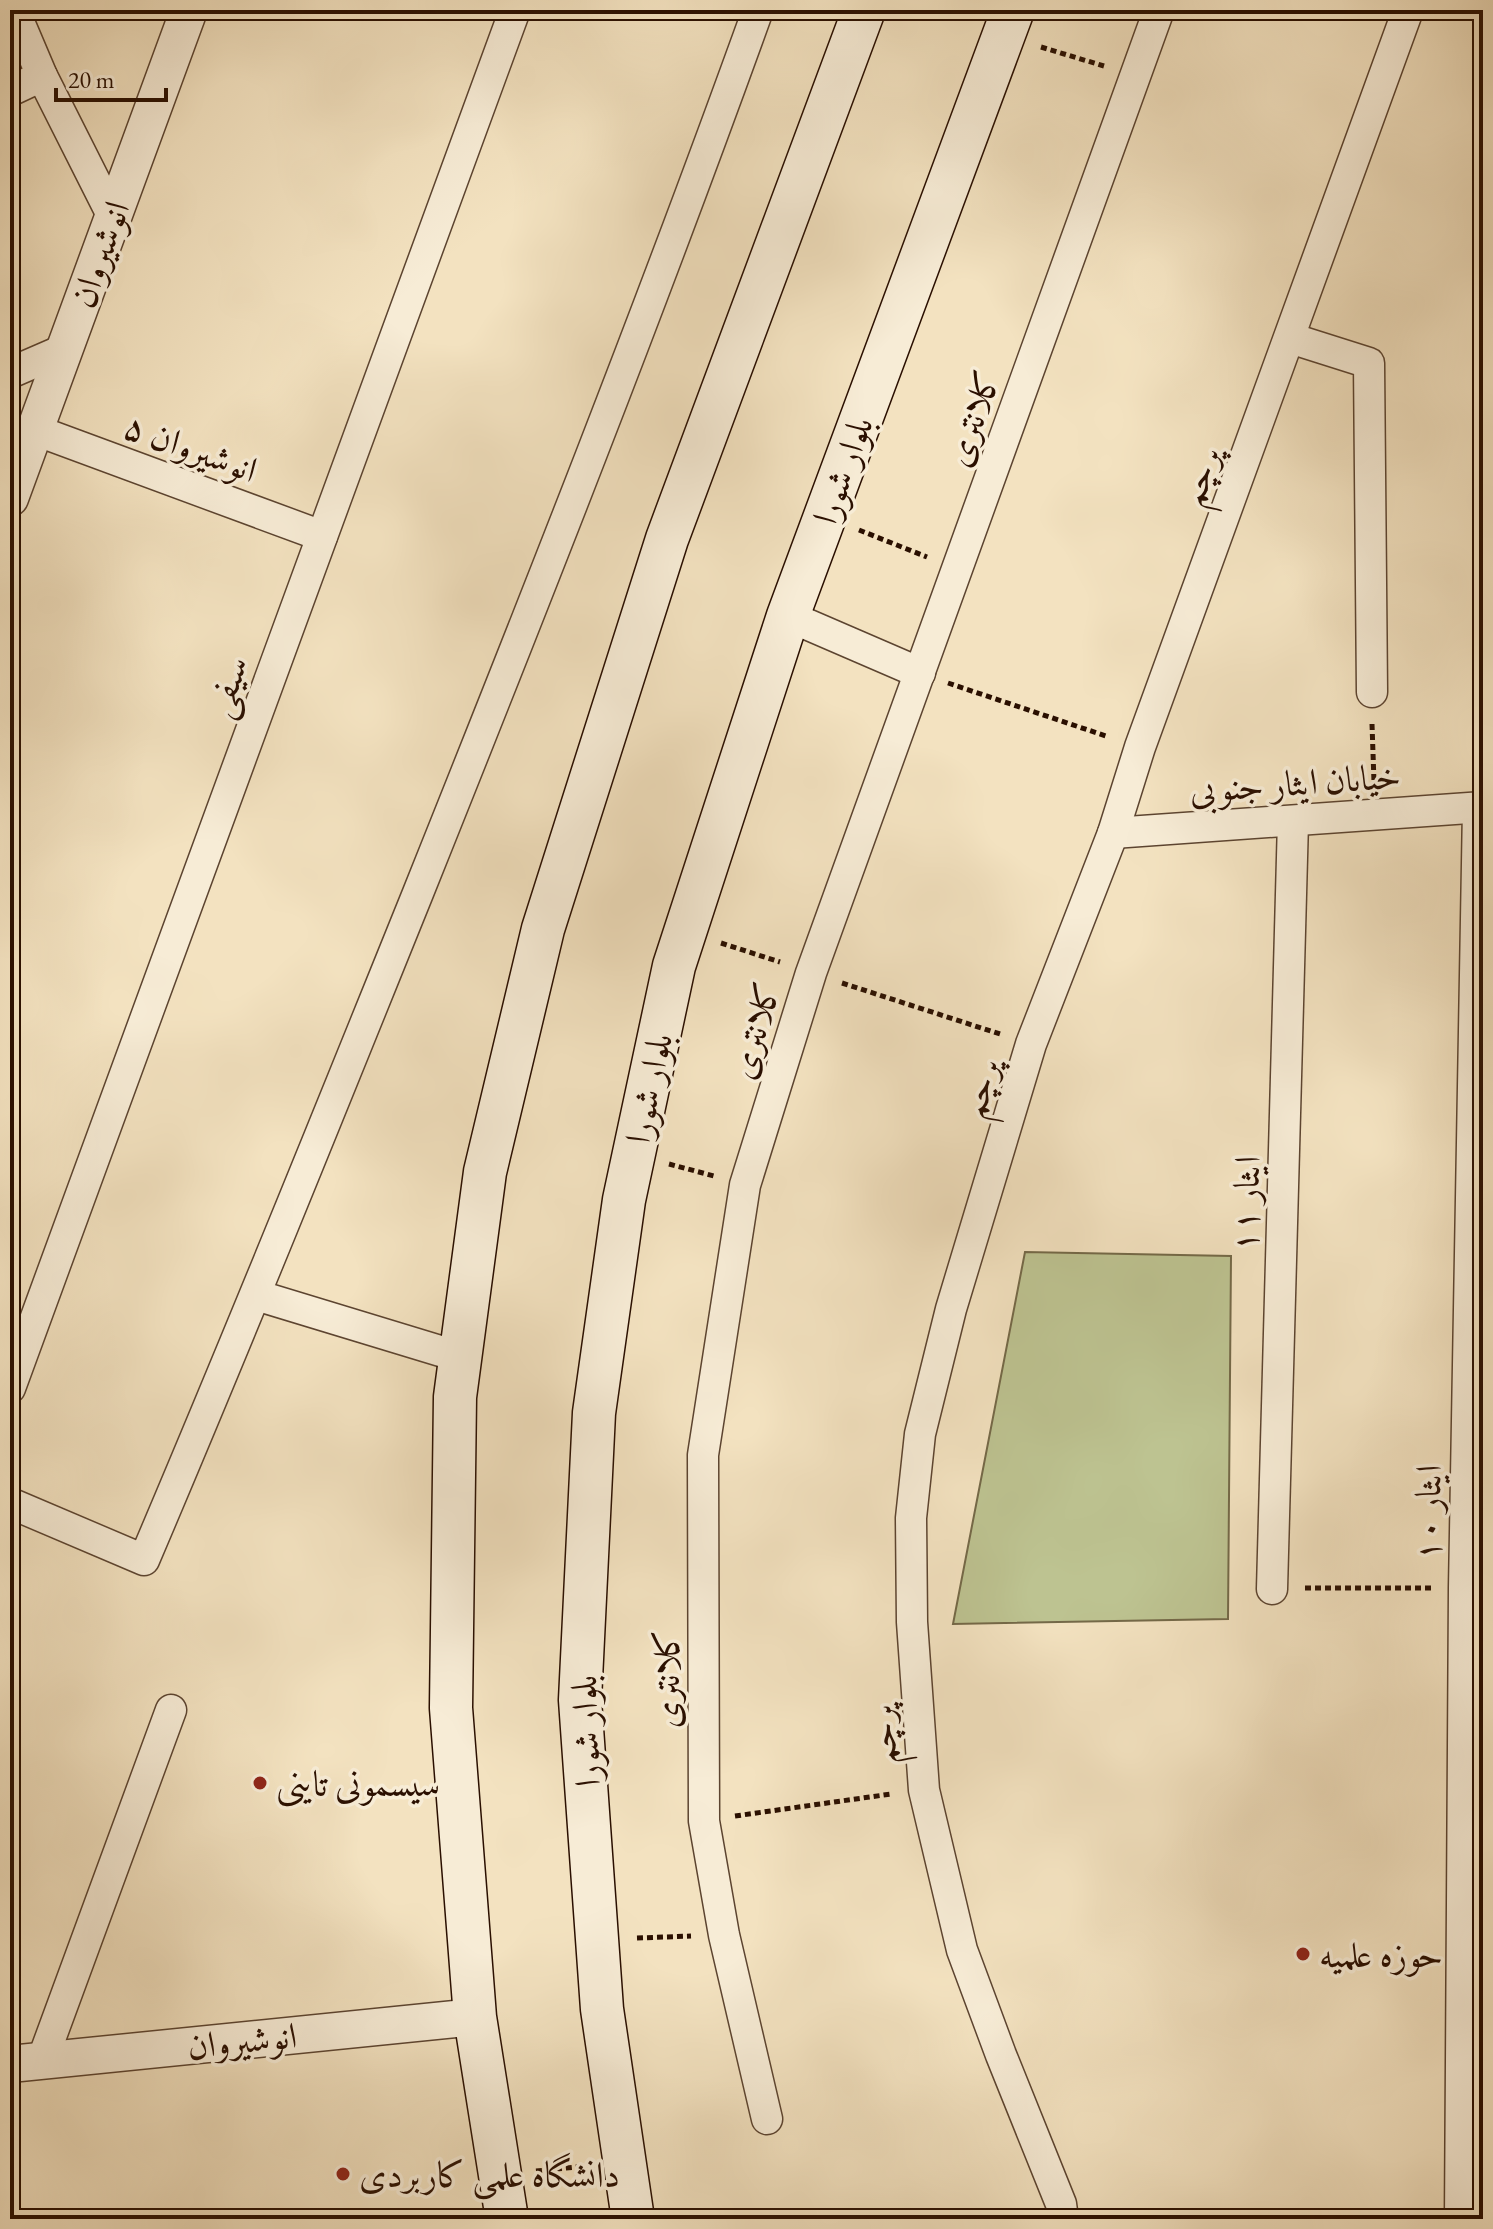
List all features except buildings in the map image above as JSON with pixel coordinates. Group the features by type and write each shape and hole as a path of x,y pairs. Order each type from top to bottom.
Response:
{"main road":[{"path":"507,2219 475,2017 451,1708 455,1397 485,1172 543,929 667,539 864,10"},
{"name":"بلوار شورا","path":"633,2219 602,2009 580,1700 594,1413 624,1200 674,966 788,616 1008,23"}],"street":[{"path":"14,10 42,76 113,217"},
{"name":"انوشیروان","path":"10,498 189,10"},
{"name":"سیفی","path":"10,1388 515,10"},
{"path":"10,1503 144,1560 256,1295 541,587 758,10"},
{"name":"کلانتری","path":"767,2119 724,1935 704,1821 703,1455 745,1185 811,973 1159,10"},
{"name":"پرچم","path":"1063,2219 1061,2204 962,1950 924,1790 912,1622 911,1533 920,1434 951,1309 1031,1044 1113,833 1140,747 1408,10"},
{"path":"10,91 42,76"},
{"path":"1290,338 1369,363 1372,692"},
{"path":"10,373 63,350"},
{"name":"انوشیروان ۵","path":"35,430 322,536"},
{"path":"788,616 920,673"},
{"name":"خیابان ایثار جنوبی","path":"1113,833 1480,808"},
{"name":"ایثار ۱۰","path":"1460,2219 1474,1588 1480,808"},
{"name":"ایثار ۱۱","path":"1272,1589 1293,821"},
{"path":"256,1295 460,1357"},
{"path":"26,2062 171,1710"},
{"name":"انوشیروان","path":"26,2062 475,2017"}],"path":[{"path":"1008,23 1136,75"},
{"path":"825,516 958,569"},
{"path":"920,673 1140,747"},
{"path":"1372,692 1374,815"},
{"path":"686,931 1031,1044"},
{"path":"634,1154 745,1185"},
{"path":"1272,1589 1474,1588"},
{"path":"704,1821 924,1790"},
{"path":"597,1940 724,1935"},
{"path":"500,2175 625,2162"}],"green space":[{"path":"1025,1252 1231,1256 1228,1619 953,1624"}],"place":[{"name":"سیسمونی تاینی","path":"260,1783"},
{"name":"حوزه علمیه","path":"1303,1954"},
{"name":"دانشگاه علمی کاربردی","path":"343,2174"}]}
